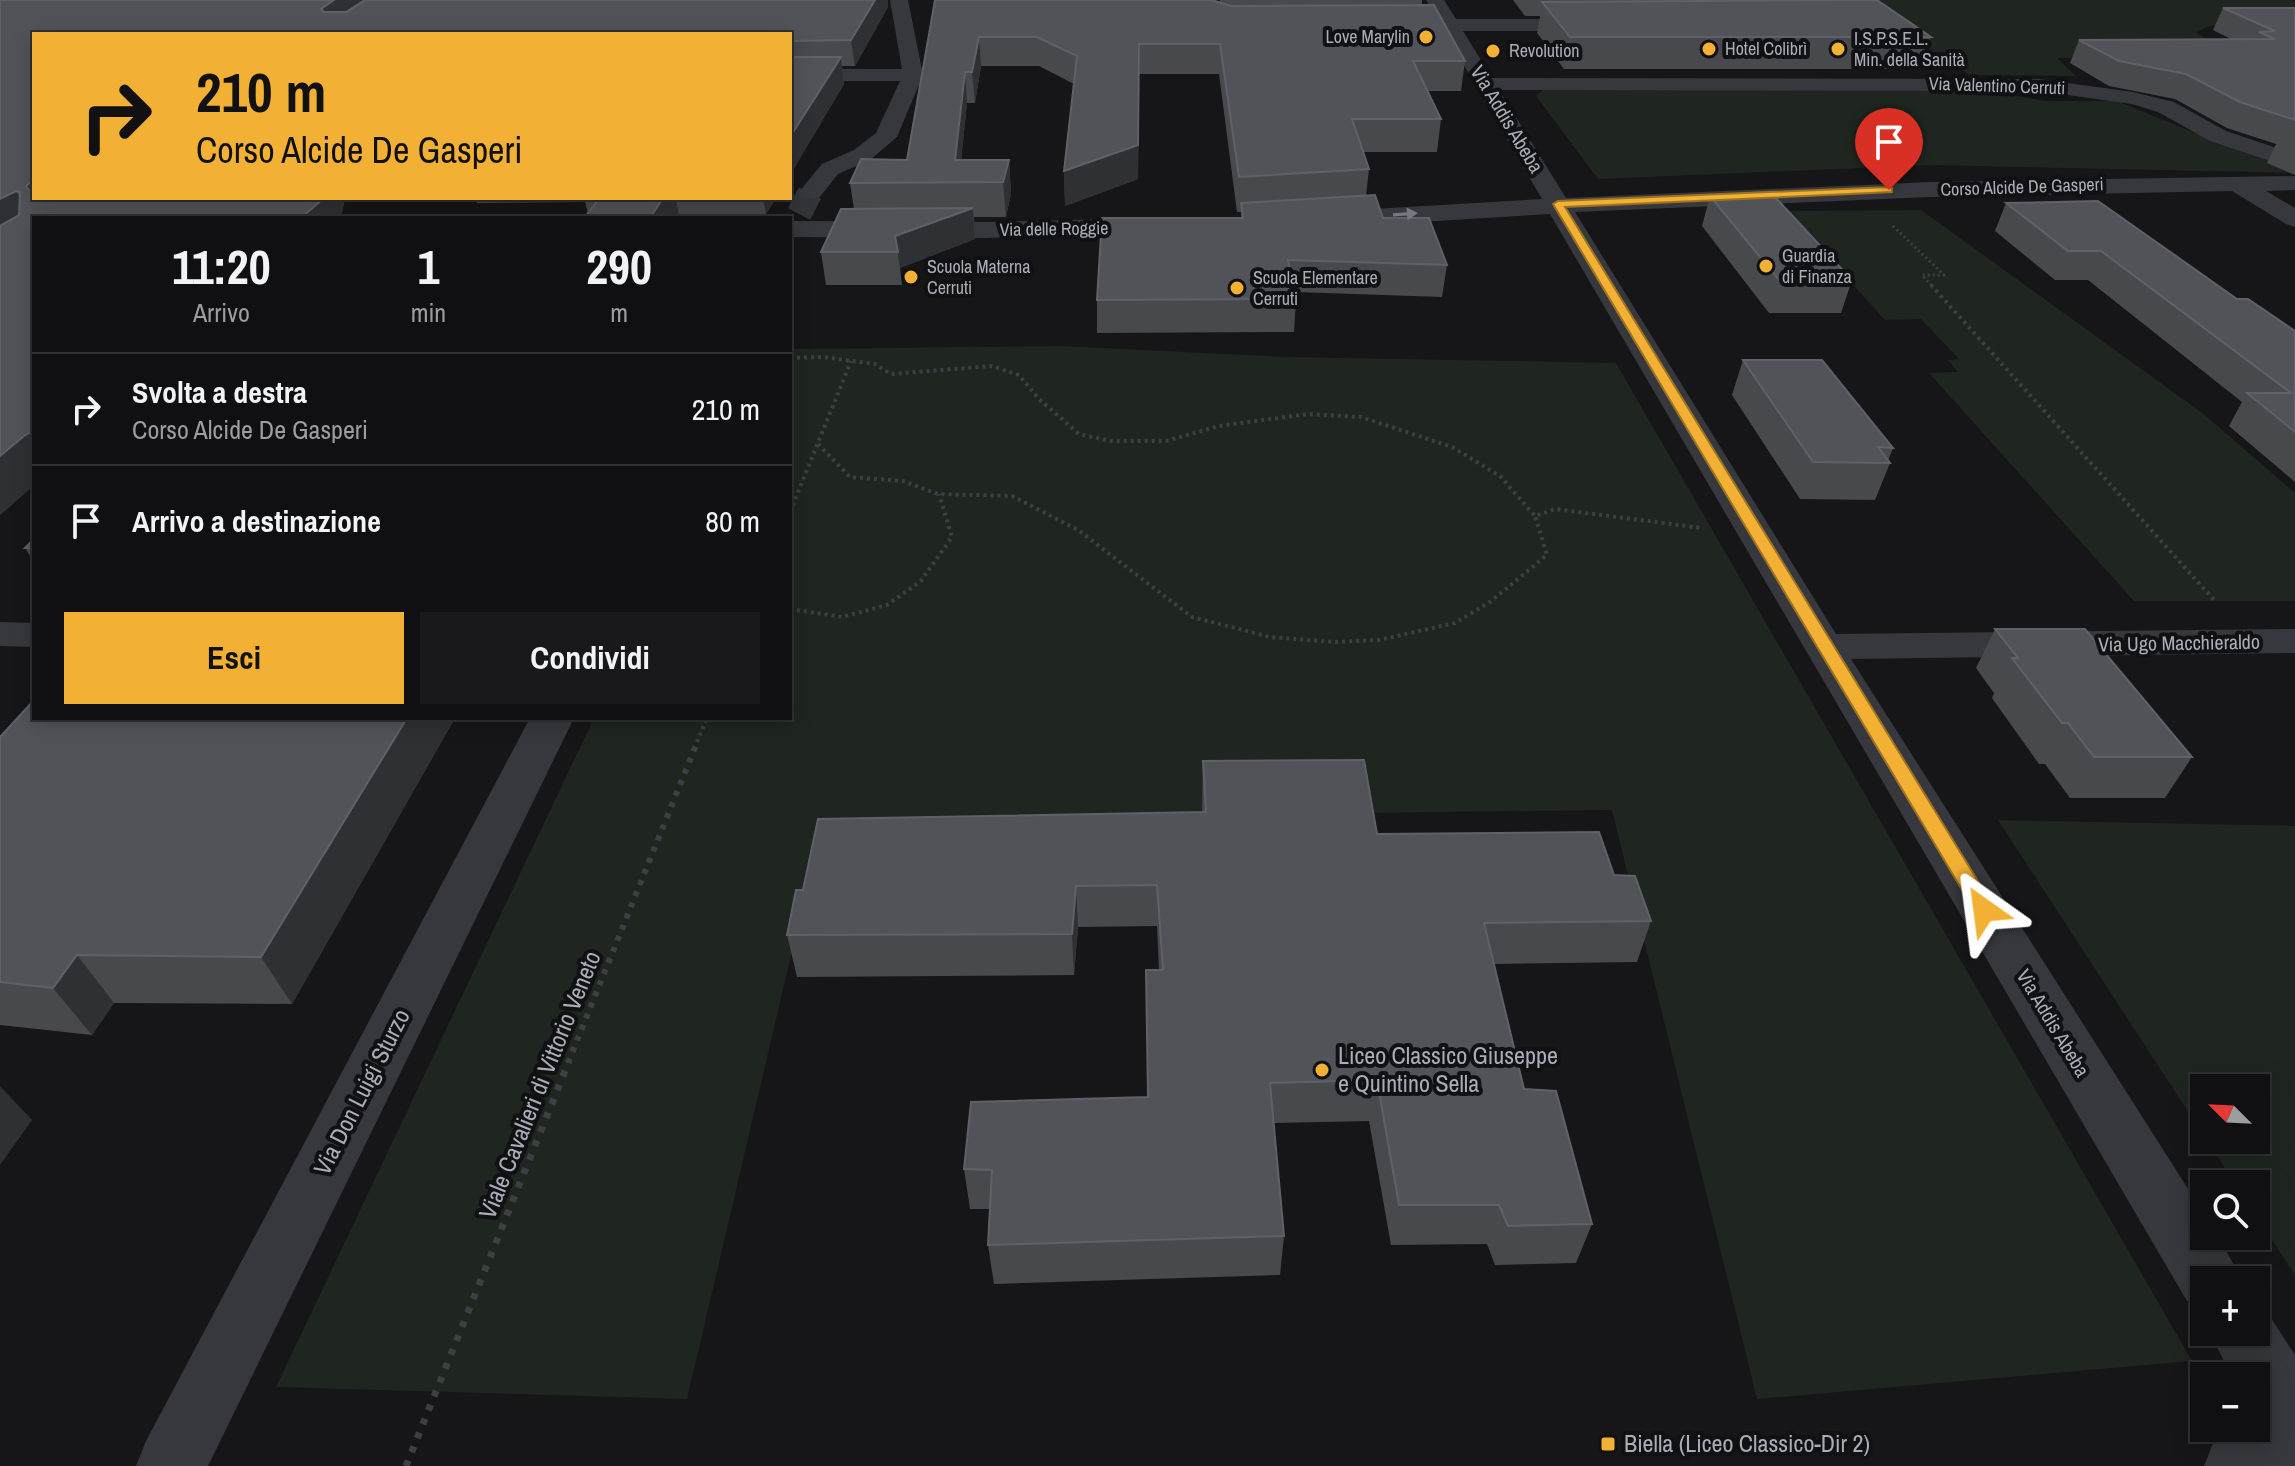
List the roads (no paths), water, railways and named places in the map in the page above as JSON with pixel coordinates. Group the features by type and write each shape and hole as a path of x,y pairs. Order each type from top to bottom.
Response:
{"street":[{"path":"797,221 830,169 862,155 886,137 913,75 899,0"},
{"path":"1431,17 1621,24"},
{"name":"Via Addis Abeba","path":"1431,17 1486,84 1823,647 2201,1266"},
{"path":"1758,64 1780,84"},
{"path":"792,75 913,75"},
{"name":"Via Valentino Cerruti","path":"1486,84 2039,85 2082,90 2166,107 2218,136 2295,162"},
{"path":"2236,183 2295,219"},
{"name":"Corso Alcide De Gasperi","path":"1558,204 1889,190 2295,183"},
{"path":"1294,221 1558,204"},
{"name":"Via delle Roggie","path":"797,221 986,230 1186,225"},
{"path":"0,634 32,635"},
{"name":"Via Ugo Macchieraldo","path":"1823,647 2295,641"},
{"name":"Via Don Luigi Sturzo","path":"171,1466 551,720"},
{"path":"2251,1346 2295,1417"},
{"path":"2239,1466 2263,1441 2295,1437"}],"tunnel":[{"path":"799,214 810,193"}],"place":[{"name":"Love Marylin","path":"1426,37"},
{"name":"Hotel Colibrì","path":"1709,49"},
{"name":"I.S.P.S.E.L. Min. della Sanità","path":"1838,49"},
{"name":"Revolution","path":"1493,51"},
{"name":"Guardia di Finanza","path":"1766,266"},
{"name":"Scuola Materna Cerruti","path":"911,277"},
{"name":"Scuola Elementare Cerruti","path":"1237,288"},
{"name":"Liceo Classico Giuseppe e Quintino Sella","path":"1322,1070"},
{"name":"Biella (Liceo Classico-Dir 2)","path":"1608,1444"}]}
